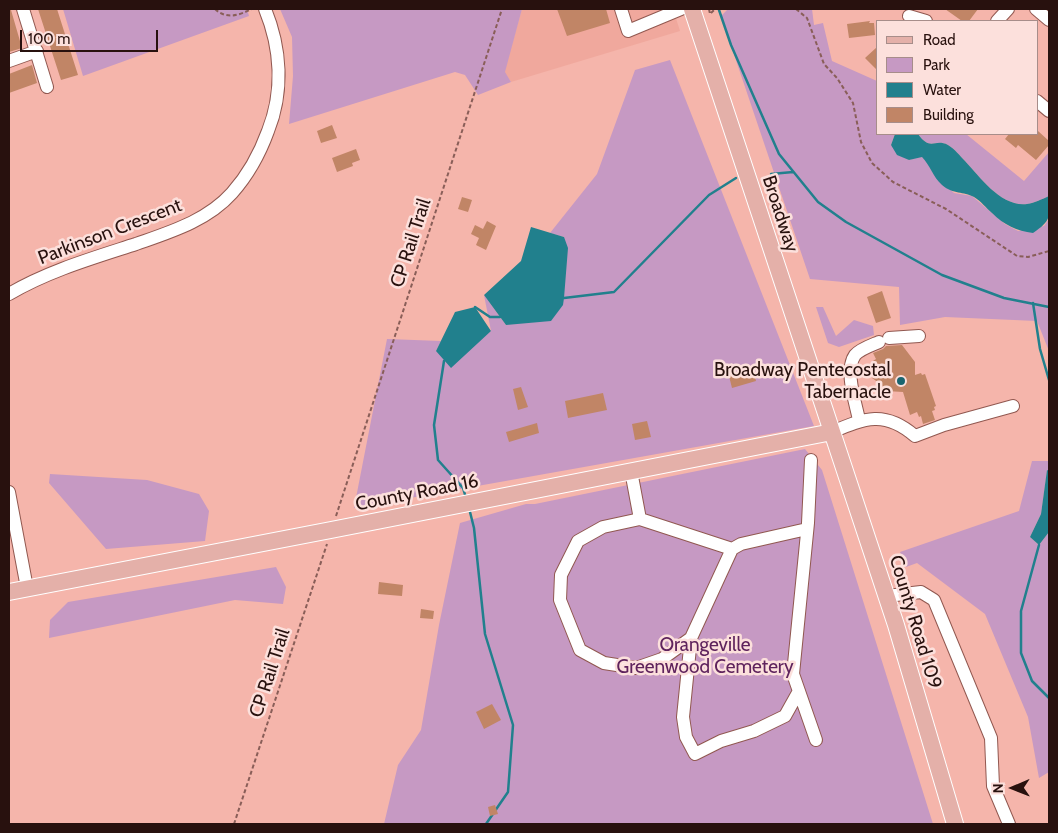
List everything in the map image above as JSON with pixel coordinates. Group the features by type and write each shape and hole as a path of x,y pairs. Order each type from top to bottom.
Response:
{"main road":[{"name":"Broadway","path":"692,9 832,432"},
{"name":"County Road 16","path":"9,592 832,432"},
{"name":"County Road 109","path":"832,432 886,596 955,824"}],"street":[{"path":"23,9 47,87"},
{"name":"Parkinson Crescent","path":"9,294 63,268 185,227 216,208 232,193 260,151 271,125 277,102 280,74 277,49 273,29 265,9"},
{"path":"621,9 628,31 681,9"},
{"path":"998,20 1008,9"},
{"path":"1036,9 1049,20"},
{"path":"909,16 923,20"},
{"path":"9,61 37,51"},
{"path":"1038,102 1049,111"},
{"path":"860,420 851,385 852,364 856,354 884,340 919,336"},
{"path":"832,432 860,420 878,418 903,425 915,436 944,425 1013,406"},
{"path":"811,460 807,529 793,674 816,740"},
{"path":"630,471 640,519"},
{"path":"9,492 27,588"},
{"path":"691,638 662,659 636,668 604,663 580,650 560,600 561,575 578,541 602,527 640,519 732,549"},
{"path":"799,691 785,716 754,731 721,741 696,754 686,737 683,717 691,638 732,549 741,544 807,529"},
{"path":"886,596 921,592 934,600 990,738 993,786 1009,824"},
{"path":"785,716 809,721"}],"path":[{"path":"215,9 221,14 236,16 252,9"},
{"name":"CP Rail Trail","path":"234,824 502,9"},
{"path":"709,9 710,14 715,9"},
{"path":"796,9 807,18 824,64 837,78 853,103 861,142 872,163 894,182 946,209 1017,256 1028,257 1049,251"}],"shaded area":[{"path":"522,9 673,9 680,31 511,82 504,72"}],"green space":[{"path":"63,9 247,9 249,16 83,76"},
{"path":"280,9 522,9 505,72 511,82 478,95 465,75 455,72 289,124 293,76 292,37"},
{"path":"728,9 812,9 814,25 823,23 832,61 876,81 876,135 895,135 891,145 909,160 921,156 928,162 933,173 954,193 972,196 1005,224 1018,231 1044,226 1049,219 1049,351 1037,321 945,317 900,325 899,287 810,279 721,16"},
{"path":"670,60 814,426 354,508 387,339 441,341 436,351 491,331 484,295 506,325 564,237 550,233 597,174 635,70"},
{"path":"919,135 967,135 1024,181 1049,152 1049,196 1027,204 1009,201 992,190 951,147 943,143 930,144"},
{"path":"816,307 823,307 836,336 854,320 873,326 874,335 839,347 828,343"},
{"name":"Orangeville Greenwood Cemetery","path":"805,449 822,470 933,824 384,824 398,765 421,730 439,625 460,523 526,504 535,504"},
{"path":"1032,461 1049,461 1041,514 1030,537 1039,545 1049,532 1049,772 1039,778 1028,717 985,614 917,563 906,567 900,552 1019,511"},
{"path":"50,474 147,480 199,494 209,511 205,541 106,549 49,483"},
{"path":"276,567 286,587 283,604 235,600 49,638 50,620 68,602"}],"water":[{"path":"895,135 919,135 930,144 943,143 948,145 992,190 1009,201 1027,204 1049,196 1048,218 1044,225 1033,233 1016,229 1006,224 974,197 954,192 942,185 922,157 909,160 897,155 891,145"},
{"path":"531,227 564,237 568,248 563,305 551,321 506,325 484,295 521,261"},
{"path":"475,307 491,331 451,368 436,351 455,312"},
{"path":"1047,470 1049,471 1049,532 1039,545 1030,537 1041,514"}],"building":[{"path":"38,9 57,9 78,75 61,80"},
{"path":"557,9 606,9 610,23 567,36"},
{"path":"945,9 978,9 970,20 961,20"},
{"path":"9,10 11,10 22,48 9,52"},
{"path":"870,21 869,23 874,23 875,35 849,38 847,24"},
{"path":"876,48 876,69 865,58"},
{"path":"32,65 37,83 9,93 9,74"},
{"path":"332,125 337,138 321,143 317,131"},
{"path":"1038,131 1049,141 1049,145 1036,160 1018,145 1016,148 1005,139 1008,135 1038,135"},
{"path":"356,149 360,160 352,163 353,166 337,172 332,158"},
{"path":"462,197 472,200 468,212 458,209"},
{"path":"487,221 496,226 486,250 476,245 479,238 471,234 475,225 483,229"},
{"path":"882,291 891,318 876,323 867,297"},
{"name":"Broadway Pentecostal Tabernacle","path":"902,345 915,362 915,375 925,374 936,406 934,407 935,410 932,411 935,420 923,424 921,416 919,417 917,412 910,415 903,392 886,391 872,378 873,361 876,359 873,353 886,346"},
{"path":"753,369 756,381 732,388 729,376"},
{"path":"521,387 528,407 518,410 513,389"},
{"path":"603,393 607,410 568,418 565,401"},
{"path":"647,421 651,437 635,440 632,424"},
{"path":"537,423 539,433 509,442 506,432"},
{"path":"379,582 403,585 402,596 378,594"},
{"path":"421,609 434,611 433,619 420,618"},
{"path":"492,704 501,720 484,729 476,712"},
{"path":"495,805 498,814 490,816 488,807"}],"waterway":[{"path":"719,10 731,45 779,154 818,202 846,222 942,275 1004,298 1049,307"},
{"path":"771,174 793,172"},
{"path":"564,298 614,292 709,195 736,178"},
{"path":"1033,303 1040,349 1049,380"},
{"path":"475,307 490,317 500,317"},
{"path":"444,361 434,425 438,460 463,488 466,498"},
{"path":"469,508 474,528 485,634 513,725 508,792 486,824"},
{"path":"1039,545 1021,611 1021,653 1032,681 1049,698"}],"place":[{"name":"Broadway Pentecostal Tabernacle","path":"901,381"}]}
